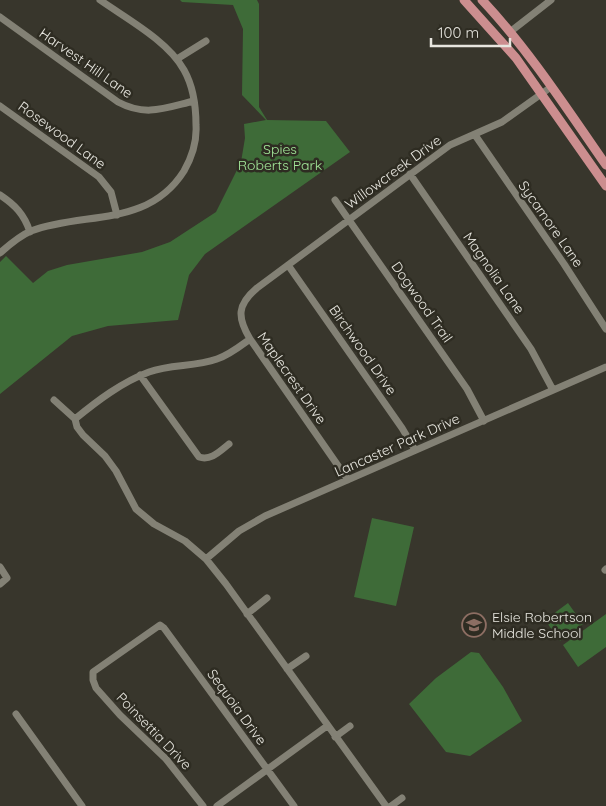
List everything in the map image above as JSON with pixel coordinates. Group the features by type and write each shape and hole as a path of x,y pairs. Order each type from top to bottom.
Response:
{"main road":[{"path":"464,0 501,40 606,186"},
{"path":"482,0 510,32 606,165"},
{"path":"501,40 510,32"}],"street":[{"path":"0,253 13,242 30,232 48,226 140,209 165,194 180,178 189,163 196,137 194,101 184,70 177,59 153,37 100,0"},
{"path":"510,32 551,0"},
{"name":"Harvest Hill Lane","path":"0,16 118,102 130,108 140,111 151,110 194,101"},
{"path":"177,59 206,41"},
{"name":"Willowcreek Drive","path":"257,288 450,145 502,122 551,87"},
{"name":"Rosewood Lane","path":"0,106 99,177 111,192 117,214"},
{"name":"Sycamore Lane","path":"475,135 564,264 606,329"},
{"name":"Magnolia Lane","path":"410,174 531,349 553,390"},
{"path":"0,195 19,210 26,219 30,232"},
{"name":"Dogwood Trail","path":"335,200 467,389 484,420"},
{"name":"Birchwood Drive","path":"288,265 402,428 415,450"},
{"name":"Maplecrest Drive","path":"257,288 248,296 241,311 240,320 250,339 348,480"},
{"path":"75,419 105,396 140,376 152,371 218,359 229,354 250,339"},
{"name":"Lancaster Park Drive","path":"206,559 239,530 265,516 606,367"},
{"path":"140,376 199,457 204,459 212,457 229,444"},
{"path":"54,400 75,419 77,427 83,435 105,456 116,471 136,509 154,524 184,541 206,559 386,806"},
{"path":"0,567 7,578 0,584"},
{"path":"247,614 267,598"},
{"name":"Poinsettia Drive","path":"160,625 93,672 93,680 96,688 120,715 166,759 203,806"},
{"name":"Sequoia Drive","path":"160,625 294,806"},
{"path":"287,669 306,656"},
{"path":"16,714 82,806"},
{"path":"217,806 327,726"},
{"path":"335,737 350,726"},
{"path":"392,806 402,798"}],"green space":[{"name":"Spies Roberts Park","path":"180,0 257,0 259,4 259,107 267,120 326,121 350,152 205,254 189,275 178,320 108,326 72,336 0,394 0,262 6,256 33,283 48,271 67,265 142,252 170,242 216,212 241,162 245,138 244,124 266,120 242,95 243,29 233,5 182,2"},
{"path":"372,518 414,527 396,606 354,597"},
{"path":"568,603 583,624 560,641 545,620"},
{"path":"606,614 606,647 578,667 563,645"},
{"path":"471,652 479,653 503,687 522,721 470,756 446,752 409,704 436,678"}],"place":[{"name":"Elsie Robertson Middle School","path":"474,625"}]}
